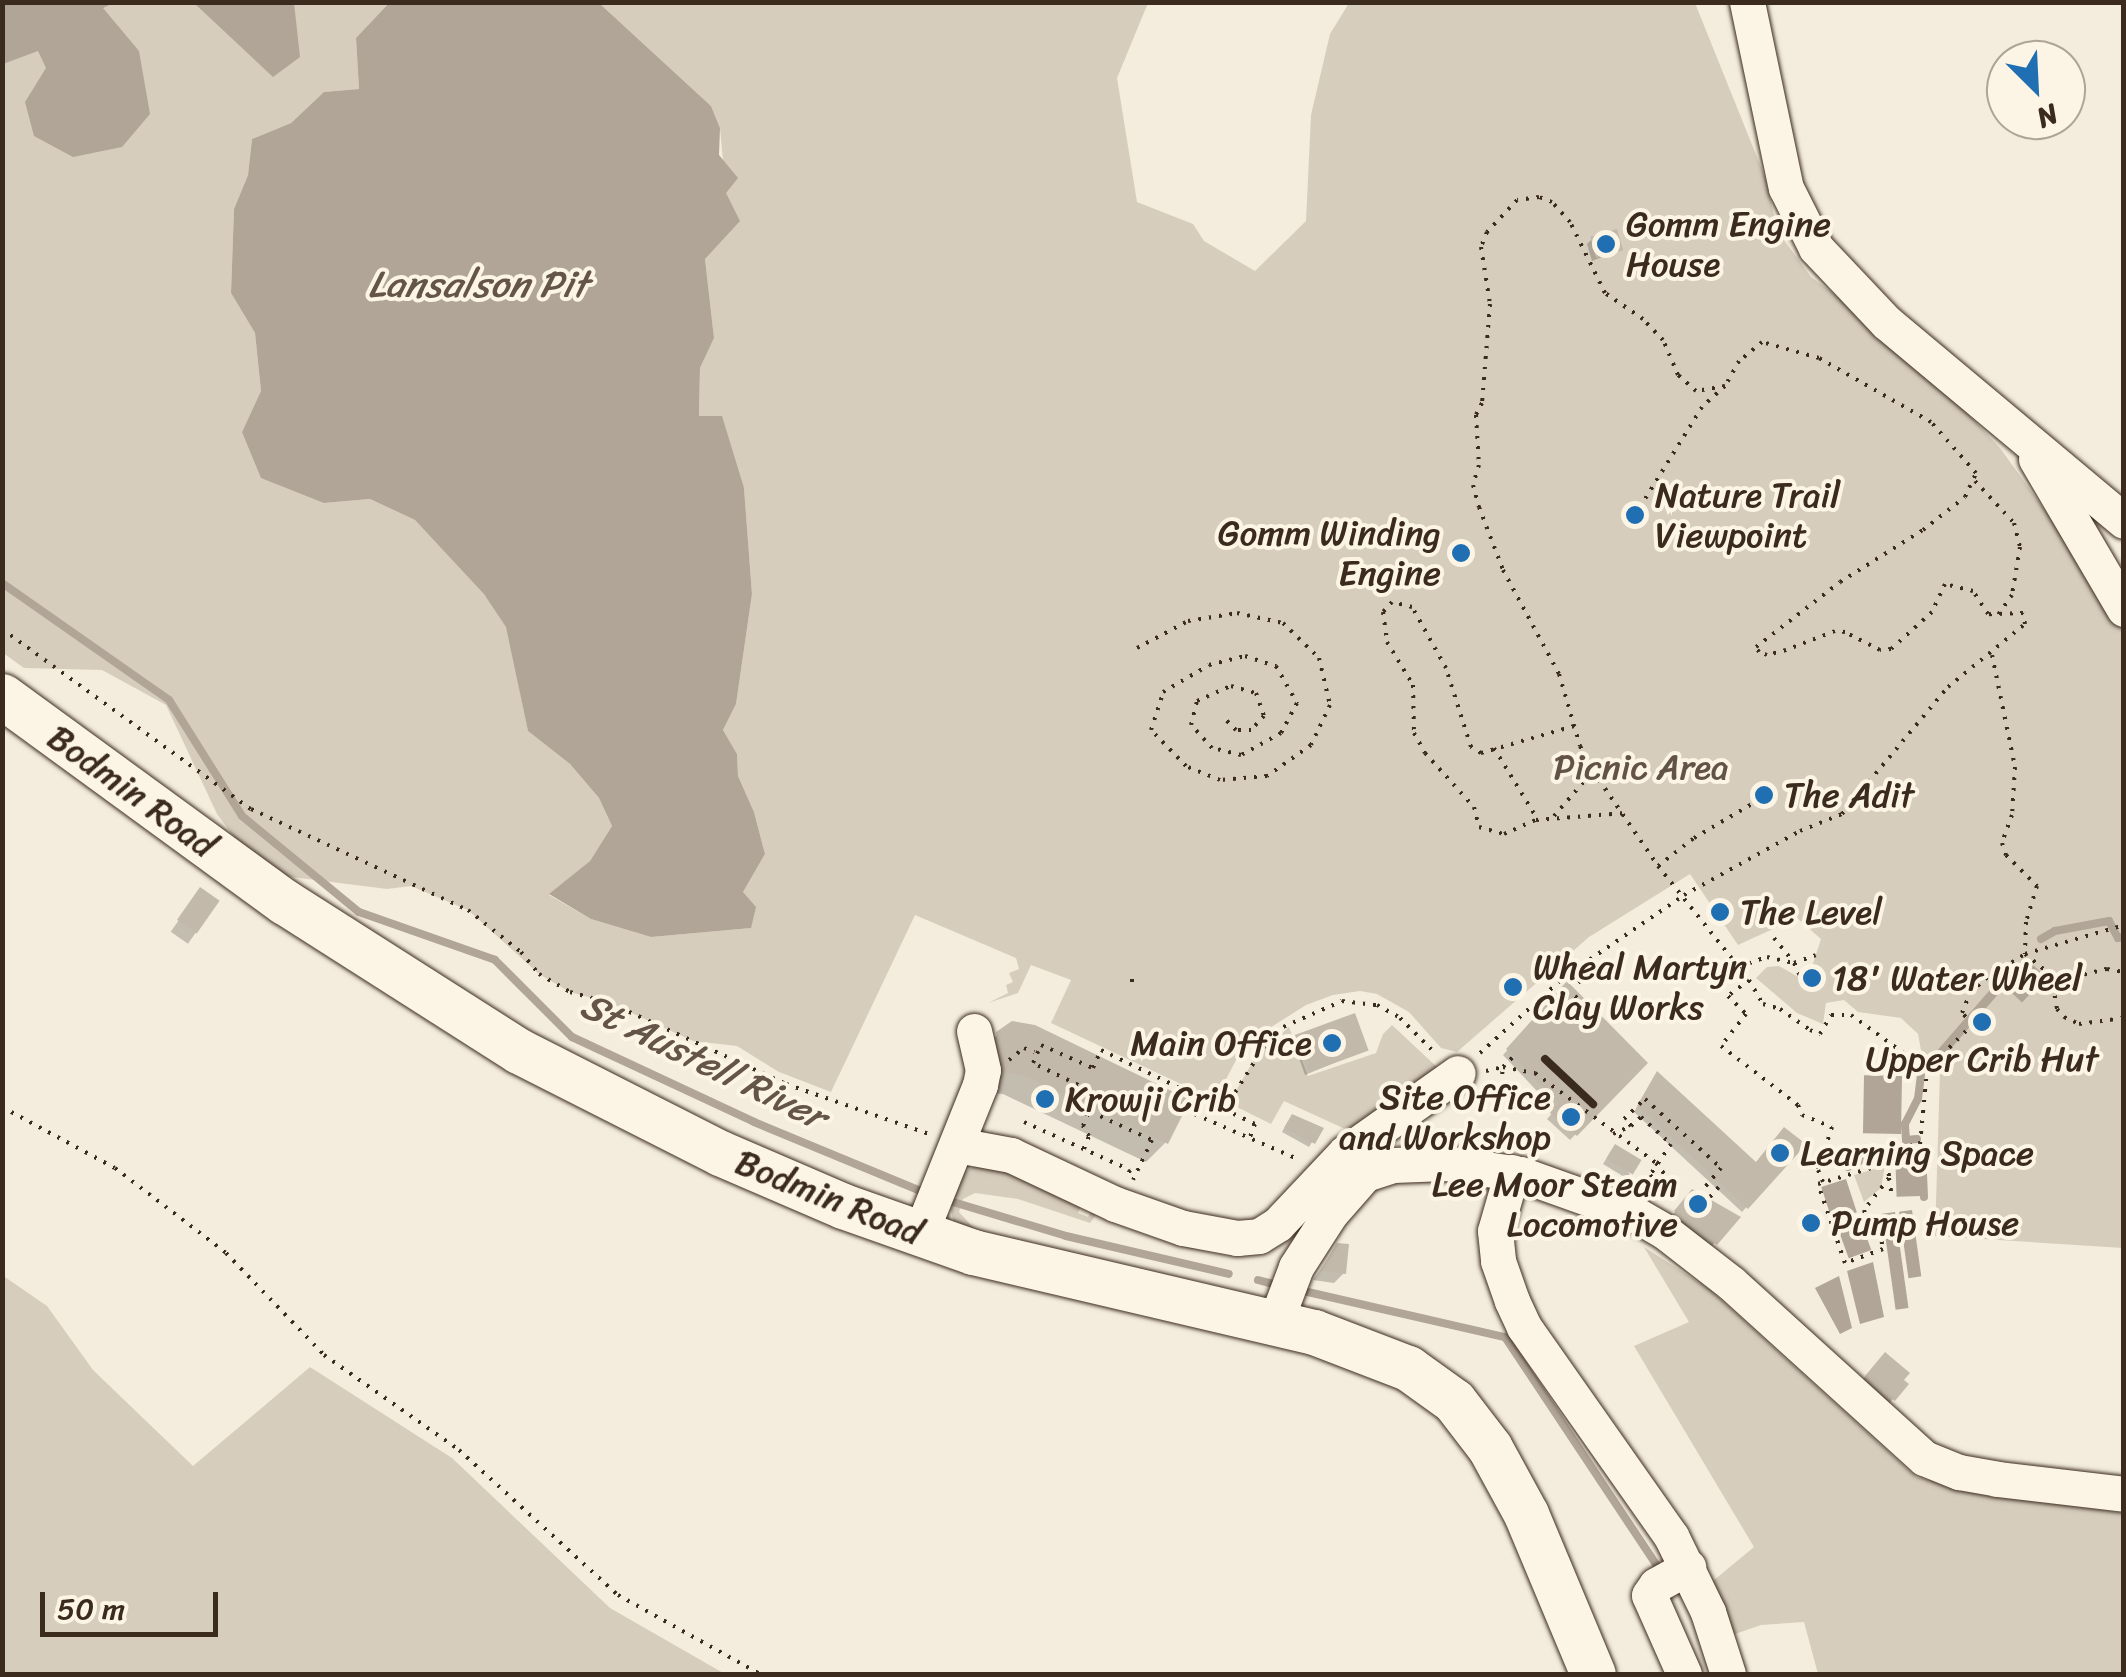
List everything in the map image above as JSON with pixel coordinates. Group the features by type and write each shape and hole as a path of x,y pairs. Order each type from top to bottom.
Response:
{"main road":[{"name":"Bodmin Road","path":"2,696 285,902 518,1052 783,1182 929,1213 1032,1268 1283,1302 1430,1382 1454,1401 1490,1448 1526,1514 1593,1674"}],"lane":[{"path":"1747,2 1786,188 1816,248 1886,322 2124,520"},
{"path":"2024,436 2124,609"},
{"path":"929,1213 983,1070 974,1031"},
{"path":"956,1146 1012,1155 1122,1197 1183,1228 1237,1238 1259,1236 1278,1224 1345,1154 1458,1073"},
{"path":"1283,1302 1330,1214 1366,1174 1394,1165 1445,1163 1512,1172 1638,1216 1664,1231 1731,1283 1924,1458 1959,1472 1997,1479 2124,1494"},
{"path":"1512,1172 1495,1231 1498,1261 1518,1314 1688,1567 1728,1674"},
{"path":"1684,1674 1649,1595 1656,1585 1688,1567"}],"path":[{"path":"1725,386 1696,391 1678,375 1662,340 1643,319 1605,293 1570,222 1552,202 1539,197 1517,200 1487,232 1482,247 1490,304 1482,403 1476,416 1479,464 1473,485 1503,570 1558,674 1593,771 1658,866 1684,894 1763,1004 1780,1009 1820,1034 1831,1015 1851,1014 1928,1070"},
{"path":"1458,1073 1571,972 1684,894 1842,814 1948,687 2025,624 2023,613 1988,614 1965,586 1945,584 1932,612 1892,648 1880,650 1845,632 1767,655 1756,647 1840,582 1922,530 1964,497 1976,473 1932,422 1819,358 1762,342 1739,361 1725,386 1702,407 1635,515"},
{"path":"1975,481 2014,523 2020,547 2012,595 1998,615"},
{"path":"1574,726 1481,753 1471,748 1446,668 1412,607 1399,601 1382,612 1386,642 1414,685 1414,733 1425,753 1474,807 1479,828 1504,834 1538,820 1625,813"},
{"path":"1137,648 1188,622 1237,613 1283,624 1320,658 1330,706 1310,745 1267,776 1220,780 1186,766 1151,730 1163,692 1209,665 1245,656 1276,666 1297,703 1281,734 1241,755 1212,748 1190,725 1198,701 1231,686 1256,693 1264,716 1251,730 1236,730 1223,718"},
{"path":"2,629 252,809 468,910 521,952 538,974 570,992 610,1003 786,1084 850,1103 956,1146"},
{"path":"1992,654 2015,767 2012,815 2002,844 2006,855 2037,886 2026,922 2025,954"},
{"path":"1494,748 1538,820"},
{"path":"1552,818 1593,771"},
{"path":"1658,866 1694,838 1757,801"},
{"path":"1892,1196 1888,1148 1920,1144 1928,1070 1973,1024 1962,1013 1970,993 2025,954 2122,926"},
{"path":"1774,938 1800,976"},
{"path":"2025,954 2051,976 2058,1010 2071,1022 2091,1024 2124,1018"},
{"path":"1739,967 1768,957 1794,962 1816,955"},
{"path":"2055,991 2074,977 2107,969 2124,972"},
{"path":"1571,972 1580,982 1574,988"},
{"path":"1748,980 1728,996 1746,1014 1721,1046 1798,1105 1802,1115 1832,1127 1818,1170 1823,1182"},
{"path":"1575,996 1588,1008"},
{"path":"1224,1110 1274,1031 1342,1001 1370,1002 1400,1018 1458,1073 1503,1068 1535,1073 1656,1164 1669,1180"},
{"path":"1084,1148 1089,1136 1083,1126 1097,1094 1034,1063 1041,1045 1093,1068 1102,1050 1255,1124 1250,1137"},
{"path":"997,1069 1024,1048 1034,1052"},
{"path":"1632,1126 1624,1119 1644,1099 1721,1168 1695,1199 1703,1205 1723,1182"},
{"path":"2,1106 115,1168 226,1254 324,1355 459,1450 618,1595 760,1674"},
{"path":"1091,1108 1152,1140 1122,1197"},
{"path":"1185,1110 1327,1173"},
{"path":"1613,1134 1632,1126 1641,1117 1671,1144 1650,1175 1681,1209"},
{"path":"1024,1122 1130,1170 1122,1197"},
{"path":"1888,1163 1823,1182 1817,1188 1845,1263 1883,1249 1878,1221 1868,1220 1864,1210 1889,1178"}],"green space":[{"name":"Picnic Area","path":"3,3 389,3 356,38 359,89 324,92 291,123 252,139 248,175 234,209 231,293 255,333 261,391 242,432 324,503 370,499 415,520 481,589 507,627 528,731 570,764 599,798 612,826 590,861 549,895 591,919 651,937 751,928 743,892 765,854 754,812 738,776 737,754 723,730 736,704 752,594 744,488 699,417 700,368 714,338 705,259 720,241 726,193 720,128 711,106 599,3 1148,3 1117,78 1137,202 1193,224 1204,241 1255,271 1306,221 1311,115 1330,34 1349,3 1695,3 1765,177 1778,232 1811,277 1904,346 2000,448 2123,619 2123,1248 1935,1236 1940,1072 1922,1056 1918,1034 1901,1018 1858,1012 1844,1000 1826,1003 1823,1024 1797,1013 1756,978 1767,967 1779,966 1807,982 1821,939 1797,918 1738,945 1690,874 1589,937 1457,1052 1441,1048 1409,1012 1377,994 1360,991 1333,995 1306,1005 1265,1031 1253,1028 1215,1100 1051,1023 1071,980 1031,965 1018,993 988,1003 1008,993 1006,985 1013,982 1009,973 1019,969 1016,958 915,915 831,1092 779,1072 737,1046 693,1041 610,1003 570,992 539,974 468,910 411,886 387,889 284,876 240,845 217,814 166,705 102,670 24,668 3,653"},
{"path":"1392,1025 1439,1069 1358,1126 1343,1128 1284,1101 1271,1124 1229,1103 1256,1056 1289,1027 1308,1076 1376,1053 1383,1034"},
{"path":"981,1162 1083,1201 1078,1213 1088,1217 1094,1207 1255,1252 1190,1249 1096,1215 1090,1223 1018,1199 975,1193 963,1199 959,1212 981,1236 954,1224 950,1206 965,1172"},
{"path":"1885,1166 1881,1188 1864,1202 1854,1175"},
{"path":"1644,1247 1709,1289 1916,1477 1980,1493 2123,1513 2123,1674 1818,1674 1804,1622 1761,1625 1732,1635 1713,1581 1754,1547 1634,1346 1689,1322"},
{"path":"2,1275 47,1306 93,1370 193,1466 310,1367 452,1458 610,1608 725,1674 3,1674"}],"water":[{"path":"3,2 113,3 103,8 139,51 150,114 122,147 73,157 34,136 25,102 46,68 38,51 3,64"},
{"path":"194,3 294,3 300,57 273,77"},
{"name":"Lansalson Pit","path":"389,3 599,3 711,106 720,128 719,155 738,178 726,193 740,221 705,259 714,338 700,368 699,416 722,416 744,488 752,594 736,704 723,730 737,754 738,776 754,812 765,854 743,892 756,907 751,928 651,937 591,919 549,894 590,861 612,826 599,798 570,764 528,731 506,627 484,594 415,520 370,499 324,503 261,478 242,432 261,391 255,333 231,293 234,209 248,175 252,139 291,123 324,92 359,89 356,38"},
{"path":"2032,964 2046,977 2022,1003 2008,990"},
{"path":"2002,976 2009,982 1940,1061 1933,1055"},
{"path":"1864,1075 1902,1076 1901,1134 1863,1133"},
{"path":"1920,1150 1922,1196 1897,1197 1895,1151"},
{"path":"1846,1179 1857,1212 1832,1220 1821,1187"},
{"path":"1912,1210 1921,1276 1908,1278 1899,1212"},
{"path":"1895,1212 1908,1308 1896,1310 1882,1214"},
{"path":"1860,1219 1871,1250 1849,1258 1837,1227"},
{"path":"1873,1262 1884,1317 1860,1324 1847,1271"},
{"path":"1839,1276 1852,1328 1840,1334 1815,1288"}],"building":[{"name":"Gomm Engine House","path":"1617,229 1623,250 1596,258 1590,237"},
{"path":"200,887 220,901 197,934 177,920"},
{"path":"1567,981 1648,1063 1577,1136 1550,1113 1558,1103 1506,1049"},
{"name":"Main Office","path":"1355,1013 1369,1051 1309,1072 1295,1035"},
{"path":"1012,1021 1035,1025 1190,1100 1168,1144 1023,1075 1004,1072 996,1032"},
{"path":"1657,1071 1756,1162 1784,1127 1802,1141 1802,1149 1748,1209 1637,1106"},
{"path":"1292,1114 1324,1128 1315,1144 1284,1128"},
{"path":"1615,1144 1642,1160 1633,1175 1606,1159"},
{"path":"1692,1189 1741,1217 1717,1245 1674,1211"},
{"path":"1337,1243 1349,1244 1346,1274 1320,1271"},
{"path":"1885,1352 1910,1373 1904,1380 1909,1384 1895,1401 1865,1376"}],"waterway":[{"name":"St Austell River","path":"2,583 169,700 242,816 359,912 495,960 572,1037 754,1122 925,1193"},
{"path":"2041,939 2055,931 2109,921 2118,938 2124,937"},
{"path":"1917,1139 1906,1140 1905,1124 1918,1099 1921,1075"},
{"path":"1848,1167 1881,1150"},
{"path":"1922,1151 1924,1197"},
{"name":"St Austell River","path":"943,1199 1066,1236 1229,1274"},
{"name":"St Austell River","path":"1258,1280 1281,1286"},
{"name":"St Austell River","path":"1299,1290 1505,1337 1657,1566"}],"railway":[{"path":"1545,1059 1593,1104"}],"place":[{"name":"Gomm Engine House","path":"1606,244"},
{"name":"Nature Trail Viewpoint","path":"1635,515"},
{"name":"Gomm Winding Engine","path":"1461,553"},
{"name":"The Adit","path":"1764,795"},
{"name":"The Level","path":"1720,912"},
{"name":"18' Water Wheel","path":"1812,978"},
{"name":"Wheal Martyn Clay Works","path":"1513,987"},
{"name":"Upper Crib Hut","path":"1982,1022"},
{"name":"Main Office","path":"1332,1043"},
{"name":"Krowji Crib","path":"1045,1099"},
{"name":"Site Office and Workshop","path":"1571,1117"},
{"name":"Learning Space","path":"1780,1153"},
{"name":"Lee Moor Steam Locomotive","path":"1698,1204"},
{"name":"Pump House","path":"1811,1223"}]}
